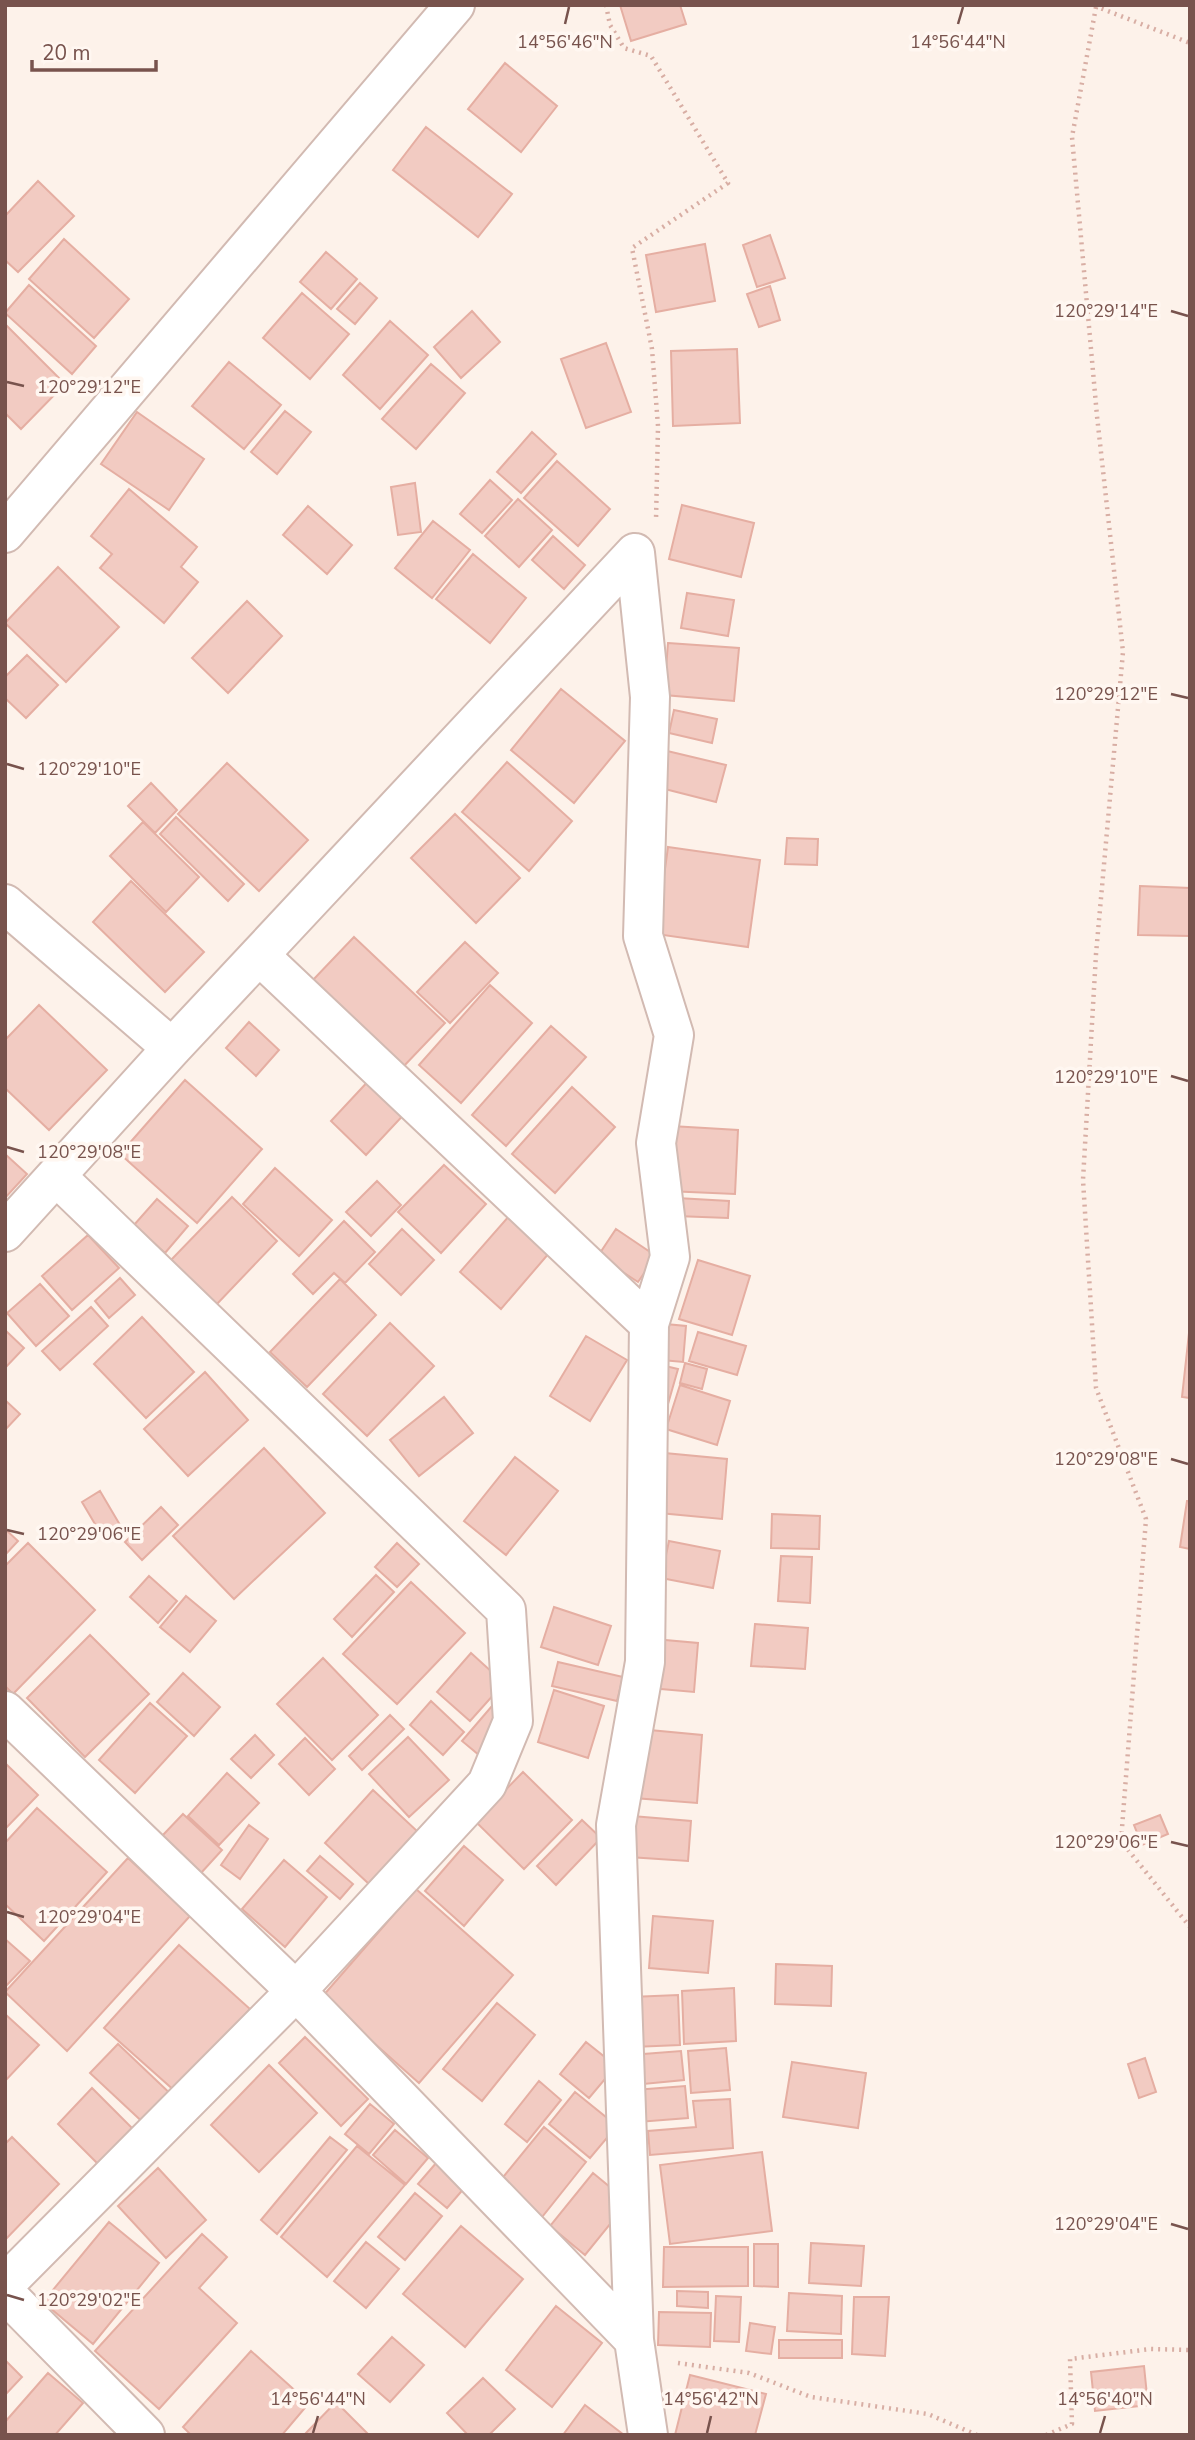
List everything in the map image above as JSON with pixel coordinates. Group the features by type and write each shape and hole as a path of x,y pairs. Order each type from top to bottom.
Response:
{"street":[{"path":"5,533 455,5"},
{"path":"5,1232 172,1048 635,553"},
{"path":"635,553 650,697 643,936 674,1035 656,1143 670,1257 649,1324 645,1662 617,1825 634,2340 648,2435"},
{"path":"5,904 172,1048"},
{"path":"259,955 649,1324"},
{"path":"5,2284 296,1991 487,1784 513,1721 506,1610 56,1176"},
{"path":"5,1711 296,1991 634,2340"},
{"path":"5,2293 145,2435"}],"path":[{"path":"606,5 610,25 624,48 652,56 728,183 632,248 652,349 659,426 656,521 635,553"},
{"path":"1190,43 1095,6 1072,137 1097,416 1123,652 1096,954 1083,1180 1096,1388 1146,1519 1121,1842 1190,1927"},
{"path":"634,2340 673,2362 749,2373 810,2397 928,2414 977,2435"},
{"path":"1046,2435 1072,2424 1070,2359 1151,2349 1190,2350"}],"building":[{"path":"620,5 680,5 686,24 631,41"},
{"path":"505,63 557,106 521,152 468,109"},
{"path":"426,127 512,194 478,237 393,170"},
{"path":"38,181 74,216 18,272 5,260 5,216"},
{"path":"770,235 785,278 757,287 743,245"},
{"path":"64,239 129,299 94,338 29,279"},
{"path":"705,244 715,301 656,312 646,255"},
{"path":"326,252 357,279 331,309 300,282"},
{"path":"360,283 377,298 355,324 337,309"},
{"path":"29,285 96,346 72,374 5,313"},
{"path":"770,286 780,320 759,327 747,294"},
{"path":"302,293 349,334 310,379 263,338"},
{"path":"472,311 500,342 461,378 434,347"},
{"path":"390,321 428,355 380,409 343,375"},
{"path":"5,324 65,384 21,429 5,413"},
{"path":"606,343 631,412 586,428 561,359"},
{"path":"737,349 740,423 673,426 671,351"},
{"path":"229,362 281,405 244,449 192,406"},
{"path":"431,364 465,393 416,449 382,419"},
{"path":"285,411 311,432 277,474 251,452"},
{"path":"137,412 204,459 169,510 101,464"},
{"path":"532,432 556,454 521,493 497,472"},
{"path":"557,461 610,509 578,546 524,498"},
{"path":"490,480 512,500 482,533 460,514"},
{"path":"415,483 421,532 398,535 391,487"},
{"path":"129,489 197,547 181,567 198,582 164,623 100,568 112,554 91,536"},
{"path":"518,499 552,530 519,567 485,536"},
{"path":"682,505 754,523 741,577 669,559"},
{"path":"308,506 352,545 327,574 283,535"},
{"path":"433,521 470,550 432,598 395,568"},
{"path":"553,536 585,565 564,589 532,560"},
{"path":"473,554 526,598 490,643 436,599"},
{"path":"58,567 119,627 66,682 5,623"},
{"path":"687,593 734,600 728,636 681,628"},
{"path":"247,601 282,636 228,693 192,658"},
{"path":"668,643 739,648 734,701 664,695"},
{"path":"27,655 58,685 26,718 5,698 5,677"},
{"path":"561,689 625,741 574,803 511,750"},
{"path":"674,710 717,719 712,743 669,733"},
{"path":"663,750 726,765 716,802 653,786"},
{"path":"507,762 572,821 529,871 462,812"},
{"path":"227,763 308,840 259,891 178,814"},
{"path":"151,783 177,810 155,833 128,806"},
{"path":"455,814 520,878 476,923 411,858"},
{"path":"176,817 244,884 228,901 160,834"},
{"path":"143,822 199,877 166,912 110,856"},
{"path":"787,838 818,839 817,865 785,864"},
{"path":"668,847 760,860 748,947 656,934"},
{"path":"131,881 204,952 165,992 93,922"},
{"path":"1140,886 1190,888 1190,936 1138,935"},
{"path":"354,937 445,1023 402,1068 312,981"},
{"path":"465,942 498,973 450,1023 417,992"},
{"path":"490,985 532,1023 461,1103 419,1065"},
{"path":"39,1005 107,1070 49,1130 5,1088 5,1040"},
{"path":"249,1022 279,1050 256,1076 226,1048"},
{"path":"551,1026 586,1057 506,1146 472,1115"},
{"path":"373,1076 409,1109 366,1155 331,1121"},
{"path":"185,1080 262,1149 197,1223 120,1154"},
{"path":"572,1087 615,1127 555,1193 512,1154"},
{"path":"671,1126 738,1130 735,1194 667,1191"},
{"path":"5,1154 27,1174 5,1198"},
{"path":"444,1165 486,1204 441,1253 398,1212"},
{"path":"275,1168 332,1220 299,1256 243,1204"},
{"path":"377,1181 401,1205 371,1236 346,1212"},
{"path":"232,1197 277,1241 216,1305 171,1260"},
{"path":"677,1198 729,1201 728,1218 676,1216"},
{"path":"157,1199 188,1226 165,1253 134,1225"},
{"path":"510,1215 550,1252 501,1309 460,1272"},
{"path":"344,1221 375,1252 345,1283 334,1273 313,1294 293,1274"},
{"path":"402,1229 434,1260 401,1295 369,1264"},
{"path":"616,1229 656,1256 638,1282 598,1256"},
{"path":"88,1235 119,1268 72,1310 42,1276"},
{"path":"698,1260 750,1276 732,1335 679,1319"},
{"path":"120,1278 135,1295 109,1318 95,1301"},
{"path":"340,1279 376,1315 307,1387 270,1352"},
{"path":"40,1284 69,1316 36,1346 7,1313"},
{"path":"91,1307 108,1326 60,1370 42,1351"},
{"path":"142,1317 194,1372 146,1418 94,1364"},
{"path":"390,1323 434,1366 367,1436 323,1394"},
{"path":"655,1323 686,1326 683,1362 651,1359"},
{"path":"5,1330 24,1348 5,1368"},
{"path":"698,1332 746,1346 737,1375 689,1361"},
{"path":"1190,1333 1190,1398 1182,1397"},
{"path":"586,1336 627,1360 590,1421 550,1396"},
{"path":"685,1363 707,1369 702,1389 680,1383"},
{"path":"661,1365 678,1369 668,1404 652,1400"},
{"path":"205,1372 248,1420 188,1476 144,1429"},
{"path":"680,1385 730,1401 717,1445 666,1429"},
{"path":"444,1397 473,1433 419,1476 390,1440"},
{"path":"5,1400 20,1414 5,1430"},
{"path":"264,1448 325,1513 234,1599 173,1536"},
{"path":"654,1452 727,1459 722,1519 649,1512"},
{"path":"515,1457 558,1491 506,1555 464,1521"},
{"path":"100,1491 123,1530 105,1541 82,1502"},
{"path":"1187,1501 1190,1501 1190,1549 1180,1547"},
{"path":"161,1507 178,1525 142,1560 125,1542"},
{"path":"772,1514 820,1516 819,1549 771,1548"},
{"path":"5,1529 18,1541 5,1555"},
{"path":"669,1541 720,1551 713,1588 661,1578"},
{"path":"28,1543 95,1610 13,1694 5,1686 5,1566"},
{"path":"397,1543 419,1564 397,1587 375,1567"},
{"path":"781,1556 812,1557 810,1603 778,1601"},
{"path":"376,1575 394,1592 352,1637 334,1619"},
{"path":"149,1576 177,1601 158,1623 130,1597"},
{"path":"411,1582 465,1633 397,1704 343,1654"},
{"path":"186,1596 216,1621 190,1652 160,1627"},
{"path":"554,1607 611,1626 598,1665 541,1647"},
{"path":"755,1624 808,1628 805,1669 751,1666"},
{"path":"90,1635 149,1694 85,1757 27,1698"},
{"path":"654,1639 698,1643 694,1692 650,1688"},
{"path":"471,1653 504,1683 470,1721 437,1692"},
{"path":"323,1658 378,1715 332,1760 277,1704"},
{"path":"558,1662 623,1677 617,1701 552,1686"},
{"path":"183,1673 220,1707 194,1736 157,1702"},
{"path":"554,1690 604,1706 588,1758 538,1742"},
{"path":"431,1701 464,1732 443,1755 410,1725"},
{"path":"150,1703 187,1736 135,1793 99,1760"},
{"path":"492,1706 509,1721 479,1755 462,1741"},
{"path":"390,1715 404,1729 362,1770 349,1756"},
{"path":"639,1729 702,1735 697,1803 634,1798"},
{"path":"255,1735 274,1755 251,1778 231,1759"},
{"path":"408,1737 449,1780 409,1817 369,1774"},
{"path":"305,1738 335,1769 309,1795 279,1764"},
{"path":"5,1763 38,1795 5,1829"},
{"path":"523,1772 572,1820 524,1869 475,1821"},
{"path":"227,1773 259,1803 219,1845 188,1816"},
{"path":"373,1790 417,1831 369,1884 325,1843"},
{"path":"37,1808 107,1872 44,1941 5,1904 5,1843"},
{"path":"183,1814 222,1850 201,1873 162,1836"},
{"path":"1160,1815 1168,1834 1142,1845 1134,1825"},
{"path":"632,1816 691,1821 688,1861 629,1857"},
{"path":"582,1820 601,1838 556,1885 537,1866"},
{"path":"249,1825 268,1839 240,1879 221,1865"},
{"path":"464,1846 503,1880 464,1926 425,1891"},
{"path":"320,1856 353,1884 340,1899 307,1871"},
{"path":"128,1858 190,1916 67,2051 5,1992"},
{"path":"284,1860 327,1897 285,1947 242,1909"},
{"path":"416,1889 513,1975 419,2083 322,1997"},
{"path":"653,1916 713,1921 708,1973 649,1968"},
{"path":"5,1939 30,1961 5,1987"},
{"path":"179,1945 250,2009 176,2092 104,2028"},
{"path":"776,1964 832,1966 831,2006 775,2004"},
{"path":"734,1988 736,2041 684,2044 682,1991"},
{"path":"678,1995 680,2045 633,2047 631,1997"},
{"path":"497,2003 535,2035 482,2101 443,2069"},
{"path":"5,2014 39,2045 5,2081"},
{"path":"305,2037 368,2099 341,2126 279,2063"},
{"path":"586,2042 616,2066 589,2098 560,2074"},
{"path":"118,2044 176,2099 149,2128 90,2073"},
{"path":"726,2048 730,2090 691,2093 688,2051"},
{"path":"681,2051 684,2080 633,2085 631,2055"},
{"path":"1145,2058 1156,2092 1139,2098 1128,2064"},
{"path":"792,2062 866,2073 858,2128 783,2117"},
{"path":"269,2065 317,2113 259,2172 211,2125"},
{"path":"539,2081 561,2100 527,2142 505,2124"},
{"path":"685,2086 688,2118 638,2122 635,2090"},
{"path":"92,2088 132,2128 98,2164 58,2124"},
{"path":"575,2092 617,2126 590,2158 549,2124"},
{"path":"730,2099 733,2148 650,2155 648,2131 696,2127 693,2101"},
{"path":"370,2104 394,2124 369,2154 345,2134"},
{"path":"544,2127 586,2162 538,2222 495,2187"},
{"path":"395,2130 428,2158 406,2184 373,2155"},
{"path":"12,2137 59,2184 5,2240 5,2144"},
{"path":"330,2137 347,2150 277,2234 261,2220"},
{"path":"357,2146 405,2185 327,2277 281,2237"},
{"path":"762,2152 772,2231 670,2244 660,2165"},
{"path":"437,2162 466,2186 447,2208 418,2184"},
{"path":"158,2168 206,2220 166,2258 118,2206"},
{"path":"593,2173 628,2202 585,2255 550,2226"},
{"path":"415,2193 442,2216 405,2260 378,2237"},
{"path":"109,2222 159,2263 93,2344 43,2302"},
{"path":"461,2226 523,2279 465,2347 403,2294"},
{"path":"202,2234 227,2257 199,2288 237,2323 159,2409 95,2351"},
{"path":"366,2242 399,2269 366,2308 334,2281"},
{"path":"811,2243 864,2246 861,2286 809,2283"},
{"path":"754,2244 778,2244 778,2287 754,2286"},
{"path":"664,2247 748,2247 748,2286 663,2287"},
{"path":"677,2291 708,2292 708,2308 677,2306"},
{"path":"789,2293 842,2296 841,2334 787,2331"},
{"path":"716,2296 741,2297 739,2342 714,2341"},
{"path":"854,2297 889,2297 885,2356 852,2354"},
{"path":"556,2306 602,2343 552,2407 506,2370"},
{"path":"659,2312 711,2313 710,2347 658,2345"},
{"path":"750,2323 775,2327 771,2354 746,2351"},
{"path":"392,2337 424,2365 390,2402 358,2374"},
{"path":"779,2340 842,2340 842,2358 779,2358"},
{"path":"251,2351 309,2403 282,2435 191,2435 183,2427"},
{"path":"5,2360 22,2377 5,2395"},
{"path":"1144,2366 1148,2405 1095,2411 1091,2372"},
{"path":"48,2373 83,2403 55,2435 5,2435 5,2422"},
{"path":"690,2375 766,2394 755,2435 675,2435"},
{"path":"483,2378 515,2409 489,2435 468,2435 447,2413"},
{"path":"336,2402 369,2435 304,2435"},
{"path":"585,2405 624,2435 563,2435"}]}
